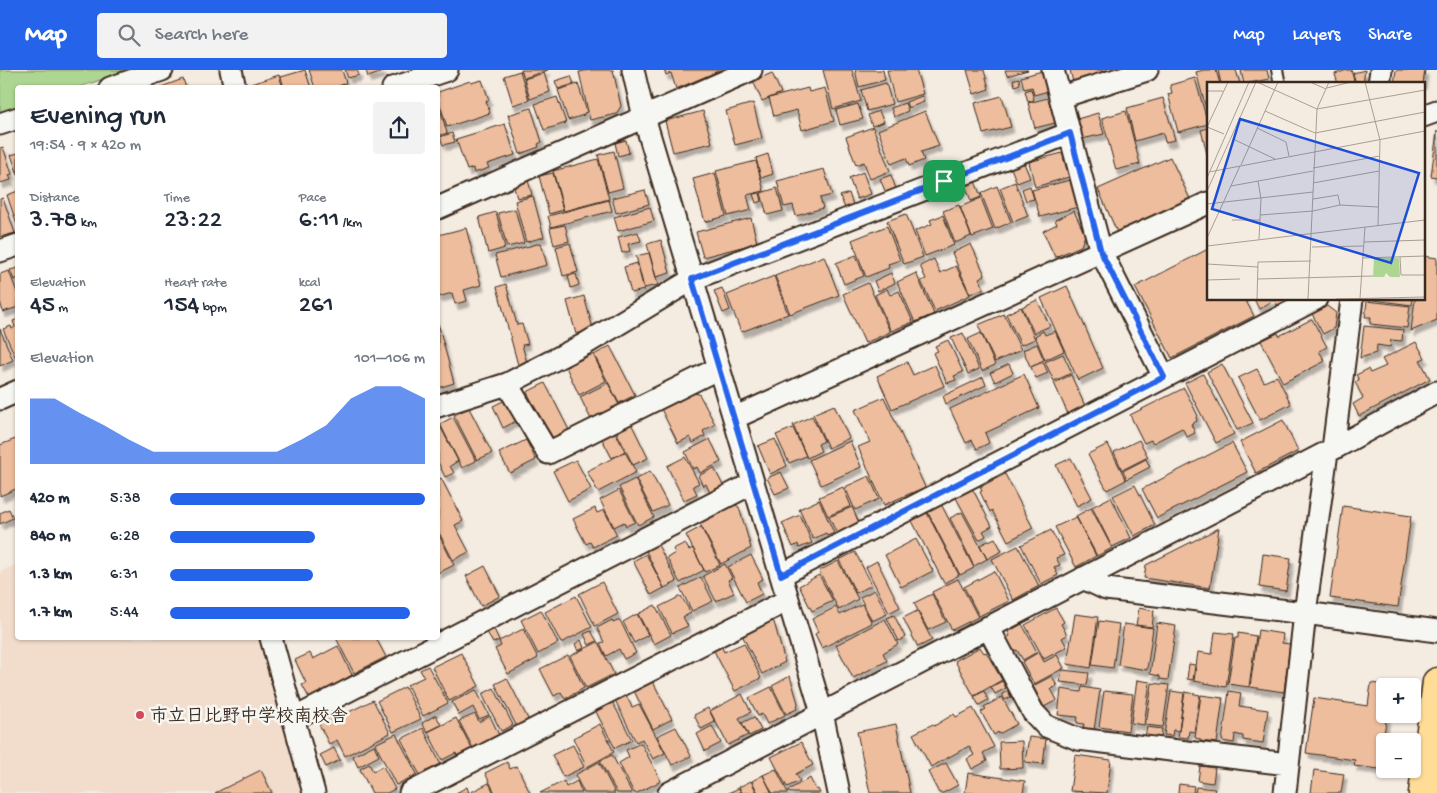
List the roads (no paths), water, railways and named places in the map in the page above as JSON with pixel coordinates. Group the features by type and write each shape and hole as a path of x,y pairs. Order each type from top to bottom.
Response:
{"main road":[{"path":"1423,793 1437,682"}],"street":[{"path":"231,70 234,85"},
{"path":"402,85 447,70"},
{"path":"633,70 644,117 822,713 839,793"},
{"path":"440,207 751,70"},
{"path":"1054,70 1101,252 1164,377"},
{"path":"1061,97 1147,70"},
{"path":"118,85 154,71"},
{"path":"1424,116 1437,112"},
{"path":"0,124 15,119"},
{"path":"440,405 507,384 585,344 692,279 1070,133"},
{"path":"734,418 1207,203"},
{"path":"0,251 15,246"},
{"path":"781,575 1314,300"},
{"path":"1284,793 1305,613 1352,300"},
{"path":"507,384 548,453 719,368"},
{"path":"0,399 15,392"},
{"path":"669,793 1330,450 1437,392"},
{"path":"294,719 753,483"},
{"path":"1083,578 1106,589 1437,631"},
{"path":"410,793 788,600"},
{"path":"988,627 1033,712 1046,726 1078,739 1288,764"},
{"path":"272,640 314,793"}],"place":[{"name":"市立日比野中学校南校舎","path":"140,715"}]}
